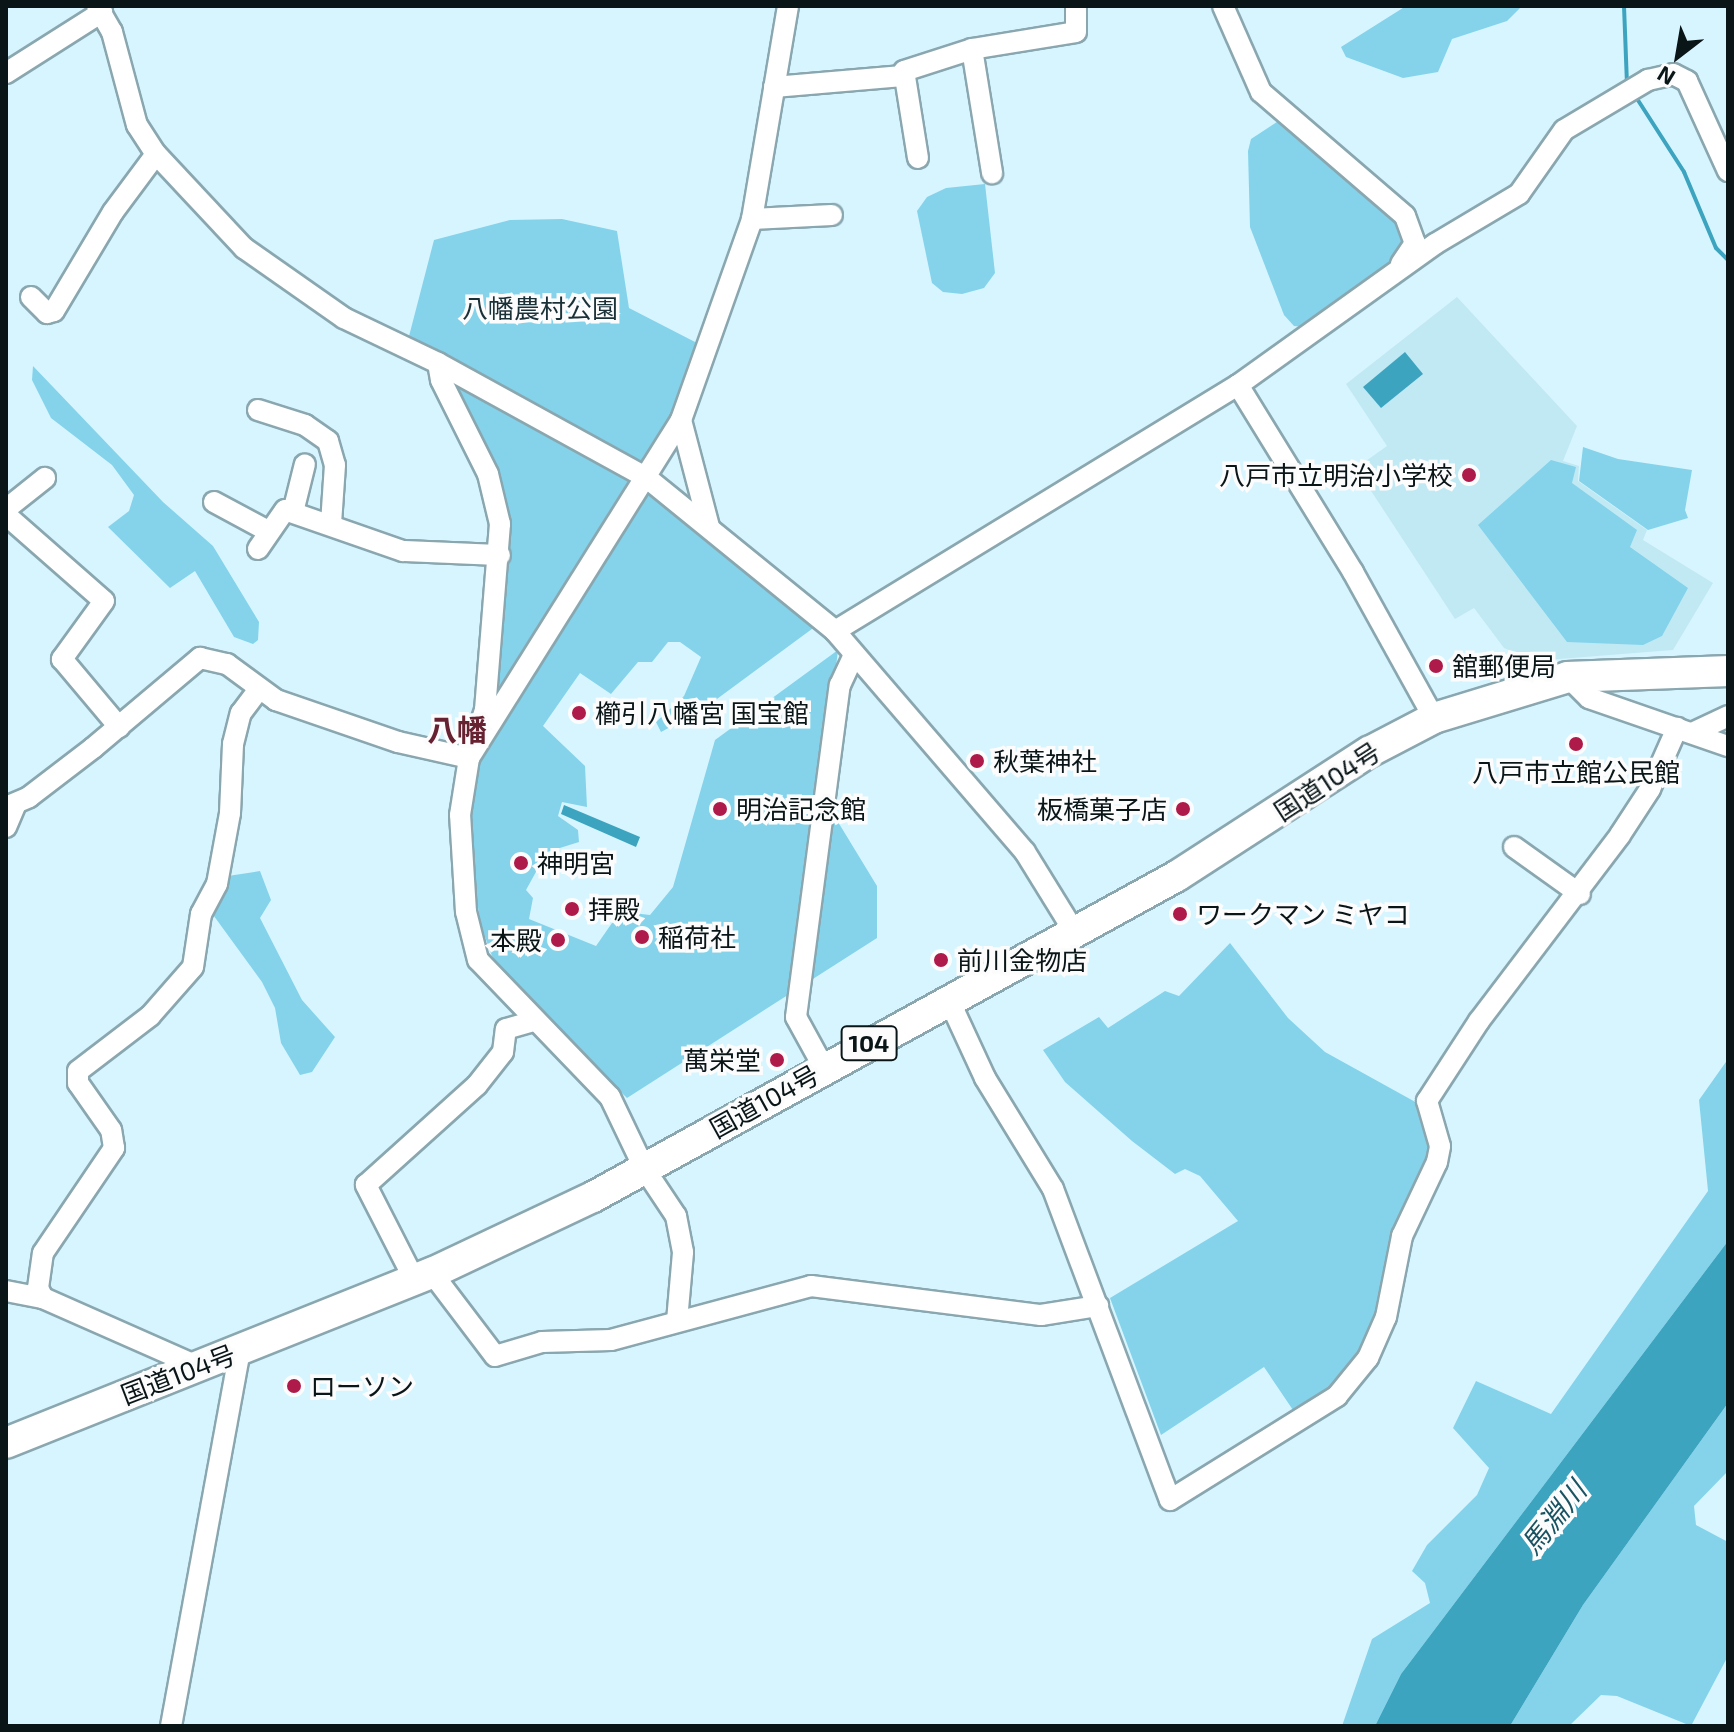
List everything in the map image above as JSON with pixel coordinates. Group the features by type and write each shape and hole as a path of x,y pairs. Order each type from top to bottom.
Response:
{"highway":[{"name":"国道104号","path":"6,1443 423,1276 644,1168 1075,933 1434,718 1568,677 1728,671"}],"street":[{"path":"469,758 681,420 752,219 788,6"},
{"path":"774,87 903,76 911,66 972,49 1076,32 1076,6"},
{"path":"1223,6 1261,92 1405,216 1415,243 1397,271"},
{"path":"6,73 100,9 128,101 156,154 266,266 344,318 438,363 647,478 709,527 835,631 1025,852 1075,933"},
{"path":"972,49 992,173"},
{"path":"835,631 1238,385 1397,271 1519,194 1564,130 1655,76 1673,74 1687,81 1728,171"},
{"path":"903,76 918,158"},
{"path":"31,297 47,313 54,311 113,212 156,154"},
{"path":"752,219 832,215"},
{"path":"438,363 441,380 488,474 500,524 500,555 485,710 469,758 460,844 469,924 485,973 610,1097 644,1168 676,1216 683,1252 677,1321"},
{"path":"1238,385 1353,572 1434,718"},
{"path":"258,410 305,425 328,441 335,465 331,523"},
{"path":"681,420 709,527"},
{"path":"293,512 305,464"},
{"path":"45,478 6,512 104,601 62,659 119,727"},
{"path":"214,502 263,540 280,513 293,512 331,523 373,544 403,551 500,555"},
{"path":"824,1068 796,1017 840,685 854,655"},
{"path":"6,827 11,805 119,727 200,658 227,664 276,700 398,742 469,758"},
{"path":"1568,677 1589,698 1728,746"},
{"path":"43,1298 38,1288 43,1253 114,1148 111,1130 78,1083 78,1071 150,1016 193,967 201,914 217,884 230,813 233,744 241,713 259,689"},
{"path":"949,1000 985,1078 1053,1189 1170,1500 1337,1396 1368,1358 1381,1332 1402,1236 1437,1162 1440,1146 1427,1101 1479,1021 1580,894 1685,731 1728,716"},
{"path":"1514,847 1580,894"},
{"path":"534,1021 506,1029 503,1052 477,1085 366,1185 423,1276 495,1356 542,1342 611,1340 811,1286 1041,1315 1098,1306"},
{"path":"6,1291 43,1298 197,1366"},
{"path":"171,1726 240,1349"}],"shaded area":[{"name":"八戸市立明治小学校","path":"1457,297 1577,426 1563,461 1579,466 1578,481 1647,530 1643,540 1713,583 1673,650 1534,661 1504,648 1474,608 1455,619 1356,468 1387,446 1346,384"}],"green space":[{"path":"1406,6 1522,6 1507,21 1452,39 1438,72 1403,78 1346,57 1341,47"},
{"path":"1280,120 1392,215 1406,238 1394,261 1303,327 1294,326 1284,315 1250,227 1248,151 1251,139"},
{"path":"985,184 995,273 984,288 962,294 943,292 932,283 917,211 927,197 946,188"},
{"name":"八幡農村公園","path":"562,219 617,231 629,308 697,343 677,409 643,467 408,340 434,240 510,220"},
{"path":"33,366 163,502 213,546 259,622 258,640 253,644 234,637 195,571 170,588 108,527 129,511 134,495 112,465 51,418 32,380"},
{"path":"451,385 464,385 630,474 816,626 702,710 661,732 656,722 684,696 701,657 680,642 668,642 652,662 638,662 611,694 580,673 543,726 585,766 587,807 562,802 558,816 578,830 579,842 547,852 526,890 533,898 529,919 596,946 612,923 633,913 650,915 673,887 715,740 838,650 821,794 877,886 877,938 627,1098 519,993 492,956 481,926 463,815 510,517 495,469"},
{"path":"1583,447 1618,459 1692,470 1685,510 1688,518 1648,530 1579,481"},
{"path":"1551,460 1576,467 1572,483 1637,530 1630,547 1688,588 1662,636 1643,645 1567,642 1478,525"},
{"path":"260,871 271,900 260,918 302,1000 335,1037 312,1072 300,1075 281,1043 275,1008 262,982 211,912 225,895 228,876"},
{"path":"1230,943 1288,1018 1325,1052 1419,1104 1432,1143 1362,1357 1332,1391 1295,1413 1264,1367 1161,1435 1110,1298 1238,1221 1200,1176 1185,1169 1175,1174 1132,1141 1065,1082 1043,1050 1099,1017 1108,1028 1165,991 1179,996"},
{"path":"1728,1059 1728,1241 1401,1674 1375,1726 1342,1726 1372,1639 1430,1603 1425,1583 1412,1571 1427,1545 1477,1495 1489,1468 1453,1428 1476,1381 1551,1414 1708,1191 1699,1100"},
{"path":"1728,1403 1728,1471 1694,1506 1696,1525 1728,1542 1728,1656 1691,1726 1617,1696 1601,1695 1569,1726 1510,1726 1583,1605"}],"water":[{"path":"1405,352 1423,374 1381,408 1363,387"},
{"path":"564,805 640,837 636,847 561,814"},
{"name":"馬淵川","path":"1728,1241 1728,1403 1583,1605 1510,1726 1375,1726 1401,1674"}],"waterway":[{"path":"1624,6 1627,84"},
{"path":"1634,94 1684,172 1716,248 1728,260"}],"place":[{"name":"八戸市立明治小学校","path":"1469,475"},
{"name":"舘郵便局","path":"1436,666"},
{"name":"櫛引八幡宮 国宝館","path":"579,713"},
{"name":"八戸市立館公民館","path":"1576,744"},
{"name":"秋葉神社","path":"977,761"},
{"name":"明治記念館","path":"720,809"},
{"name":"板橋菓子店","path":"1183,809"},
{"name":"神明宮","path":"521,863"},
{"name":"拝殿","path":"572,909"},
{"name":"ワークマン ミヤコ","path":"1180,914"},
{"name":"稲荷社","path":"642,937"},
{"name":"本殿","path":"558,940"},
{"name":"前川金物店","path":"941,960"},
{"name":"萬栄堂","path":"777,1060"},
{"name":"ローソン","path":"294,1386"}],"district":[{"name":"八幡","path":"457,729"}]}
